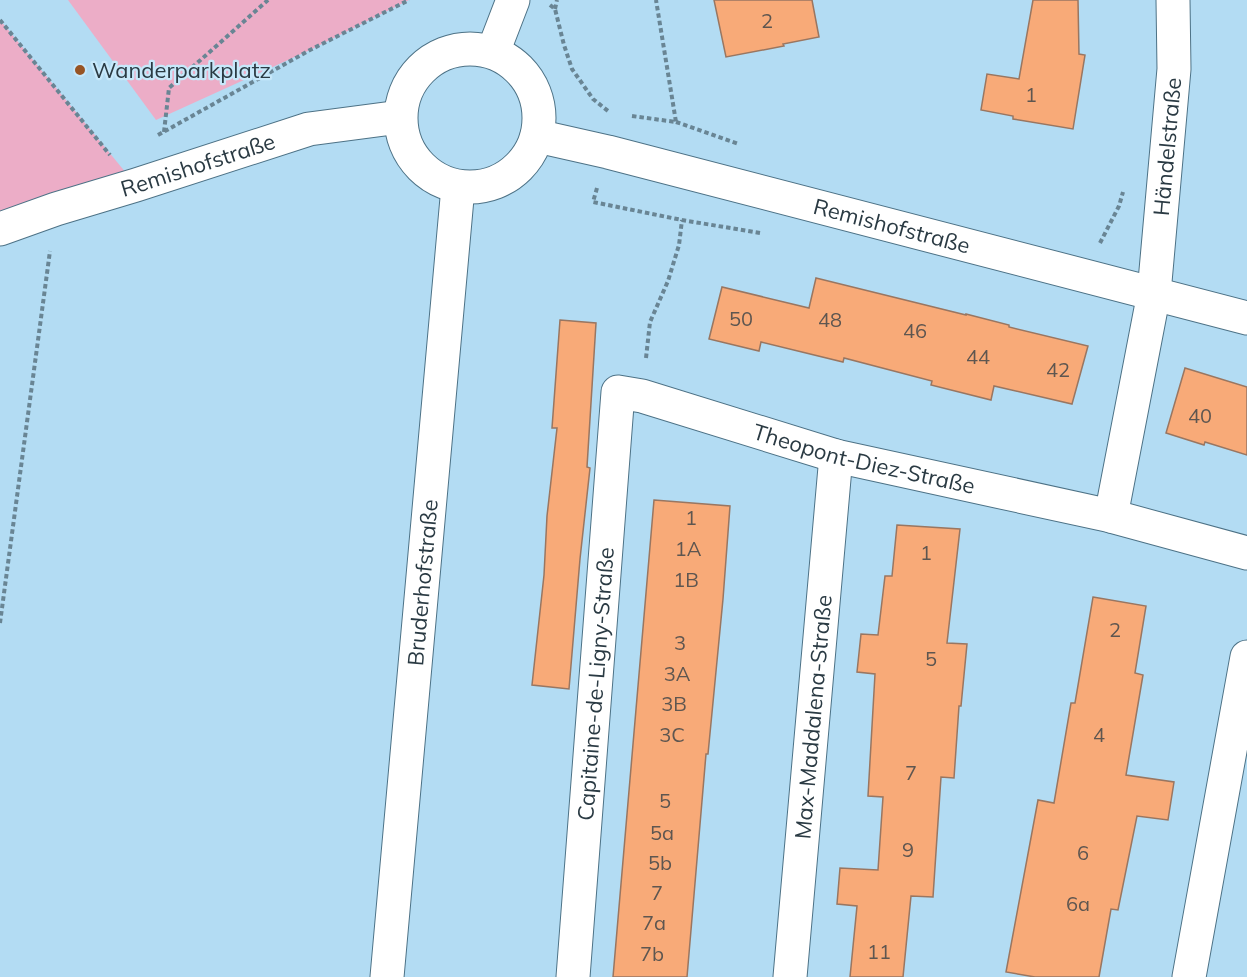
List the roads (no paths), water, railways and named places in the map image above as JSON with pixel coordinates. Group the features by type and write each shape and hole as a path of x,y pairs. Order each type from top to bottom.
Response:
{"street":[{"path":"493,52 513,0"},
{"name":"Händelstraße","path":"1154,293 1174,69 1173,0"},
{"path":"461,48 493,52 522,71 538,101 537,135 521,166 492,184 458,187 428,174 407,149 400,117 408,85 430,60 461,48"},
{"name":"Remishofstraße","path":"0,229 309,129 400,117"},
{"name":"Remishofstraße","path":"537,135 1247,318"},
{"name":"Bruderhofstraße","path":"387,977 458,187"},
{"path":"1110,516 1154,293"},
{"name":"Theopont-Diez-Straße","path":"630,394 836,456 1110,516 1247,552"},
{"name":"Capitaine-de-Ligny-Straße","path":"573,977 630,394"},
{"name":"Max-Maddalena-Straße","path":"790,977 836,456"},
{"path":"1189,977 1247,657"}],"place":[{"name":"Wanderparkplatz","path":"80,70"}]}
